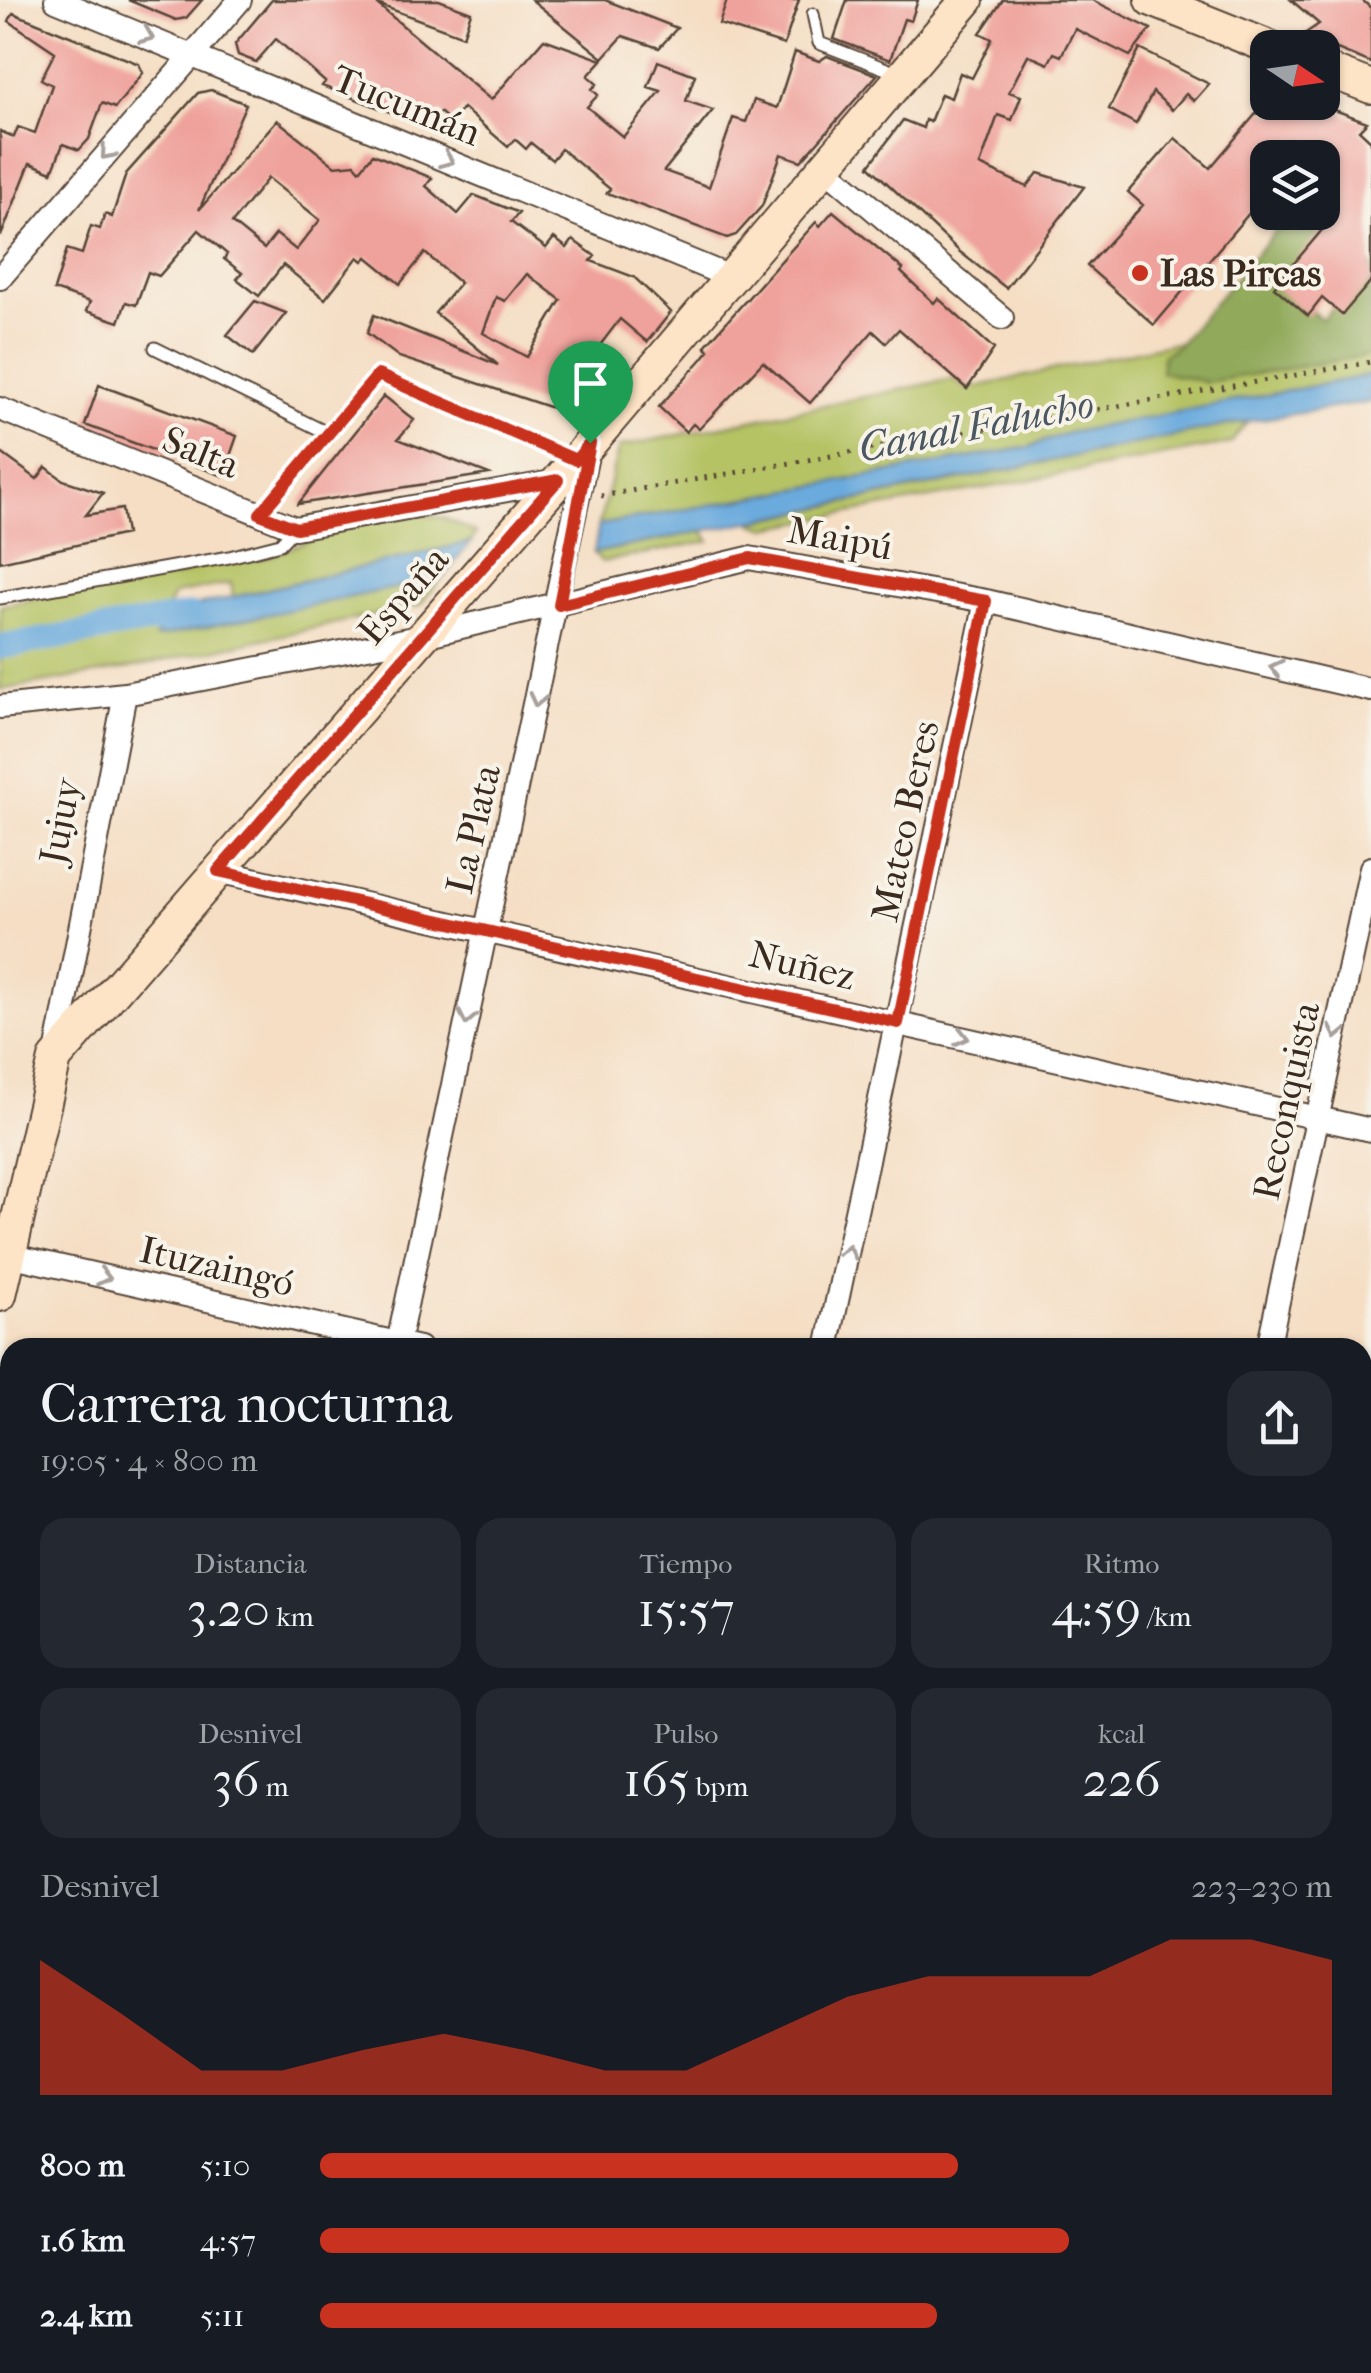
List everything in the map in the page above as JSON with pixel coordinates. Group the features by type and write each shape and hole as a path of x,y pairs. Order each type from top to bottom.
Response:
{"street":[{"name":"Tucumán","path":"56,0 730,277"},
{"path":"0,278 240,0"},
{"name":"España","path":"56,1059 418,638 576,471 730,277 967,0"},
{"path":"1152,0 1250,39"},
{"path":"1340,75 1371,87"},
{"path":"825,168 1002,318"},
{"name":"Salta","path":"0,409 296,528"},
{"path":"296,528 576,471"},
{"name":"La Plata","path":"407,1338 486,929 559,605 576,471"},
{"name":"Maipú","path":"0,707 125,694 418,638 750,558 986,601 1371,690"},
{"name":"Mateo Beres","path":"828,1338 986,601"},
{"name":"Jujuy","path":"0,1295 5,1254 56,1059 125,694"},
{"name":"Reconquista","path":"1270,1338 1371,868"},
{"name":"Nuñez","path":"218,871 1371,1130"},
{"name":"Ituzaingó","path":"5,1254 370,1338"}],"lane":[{"path":"812,14 820,43 904,75"},
{"path":"154,348 327,432"},
{"path":"260,514 370,380 387,376 576,471"},
{"path":"0,598 229,557 280,544 296,528"}],"path":[{"path":"576,471 1371,362"}],"green space":[{"path":"1276,230 1330,230 1304,306 1322,319 1371,266 1371,355 1206,382 1161,372 1163,355 1177,346"},
{"path":"1371,320 1371,375 1068,433 1029,447 599,525 619,447 952,379 967,389 1168,344"},
{"path":"1248,421 1231,443 767,528 750,522"},
{"path":"416,513 444,518 476,533 471,542 233,597 231,583 174,594 156,637 442,578 420,605 130,668 0,690 0,606 145,576 178,576 215,560 262,559 353,524"},
{"path":"703,531 710,541 602,562 594,553"}],"water":[{"path":"1371,375 1371,402 1248,421 594,553 599,525 1029,447 1067,433"},
{"path":"471,542 442,578 155,638 164,613"}],"building":[{"path":"128,0 202,0 186,18 176,20"},
{"path":"272,0 439,0 471,12 463,36 377,4 491,100 544,39 602,60 588,76 597,84 592,89 598,95 587,107 623,137 661,91 648,87 658,61 695,75 686,101 713,110 664,171 709,187 733,118 746,122 754,100 777,108 795,52 819,61 827,56 877,75 801,161 781,154 762,206 736,235 727,238 607,193 610,189 561,149 552,160 531,143 526,149 515,139 508,147 463,108 451,122 440,112 428,125 420,118 416,122 322,86 325,82 276,39 256,62 238,55 235,44"},
{"path":"532,0 605,0 677,28 659,48 623,36 603,58"},
{"path":"727,0 799,0 784,45 719,24"},
{"path":"847,0 918,0 911,21 904,19 890,60 834,39"},
{"path":"1003,0 1092,0 1151,29 1130,56 1075,29 1061,56 1054,53 1048,64 1028,55 1009,92 1021,96 1012,120 998,115 980,165 1027,187 1038,173 1084,187 1006,288 960,252 869,166 903,120 923,128 925,120 930,122 941,94 951,98 960,73 972,78 992,39 980,33"},
{"path":"1291,0 1362,0 1371,8 1371,63 1340,50 1340,30 1310,30 1319,24"},
{"path":"13,13 139,64 143,73 115,108 102,103 89,139 79,150 63,144 52,172 30,163 1,236 0,131 14,137 18,127 35,133 52,85 41,79 55,52 9,21"},
{"path":"1140,49 1209,84 1194,101 1186,94 1172,110 1153,92 1136,124 1109,109"},
{"path":"211,90 246,104 199,210 277,120 335,166 355,164 360,170 373,154 432,178 426,186 458,214 474,195 519,213 511,222 546,248 554,238 567,248 573,240 595,256 591,261 634,277 671,312 647,342 620,319 594,353 619,374 582,418 399,357 367,333 374,315 498,365 435,313 460,283 425,253 400,284 367,257 363,261 358,257 325,299 283,265 259,296 237,279 242,273 199,230 159,276 148,272 136,305 126,302 119,322 86,311 90,302 54,290 67,249 82,254 91,226 100,229 105,214 112,217 126,174 198,93","holes":["268,178 320,220 296,250 276,234 264,249 232,223","527,274 561,300 527,357 483,333 496,297 505,301"]},
{"path":"1340,112 1367,122 1359,130 1371,141 1371,281 1342,315 1322,298 1308,316 1274,287 1322,230 1340,230 1340,140 1250,140 1250,212 1154,325 1087,266 1143,205 1128,192 1175,138 1210,168 1251,120 1340,120"},
{"path":"833,211 903,269 901,272 934,303 938,298 994,349 967,389 899,329 886,343 873,331 810,403 763,362 699,429 693,424 686,432 659,407 709,350 705,346 816,222 820,226"},
{"path":"255,301 286,313 253,355 227,335"},
{"path":"99,385 237,436 223,476 85,425"},
{"path":"384,396 414,420 398,439 489,474 298,504"},
{"path":"0,452 37,479 46,467 63,480 103,493 86,515 122,509 126,534 0,562"}],"waterway":[{"name":"Canal Falucho","path":"0,647 191,615"}],"place":[{"name":"Las Pircas","path":"1140,273"}],"route":[{"path":"378,375 387,376 576,460 590,443 559,605 750,558 986,601 898,1023 218,871 558,480 296,528 260,514 370,380 378,375"}]}
